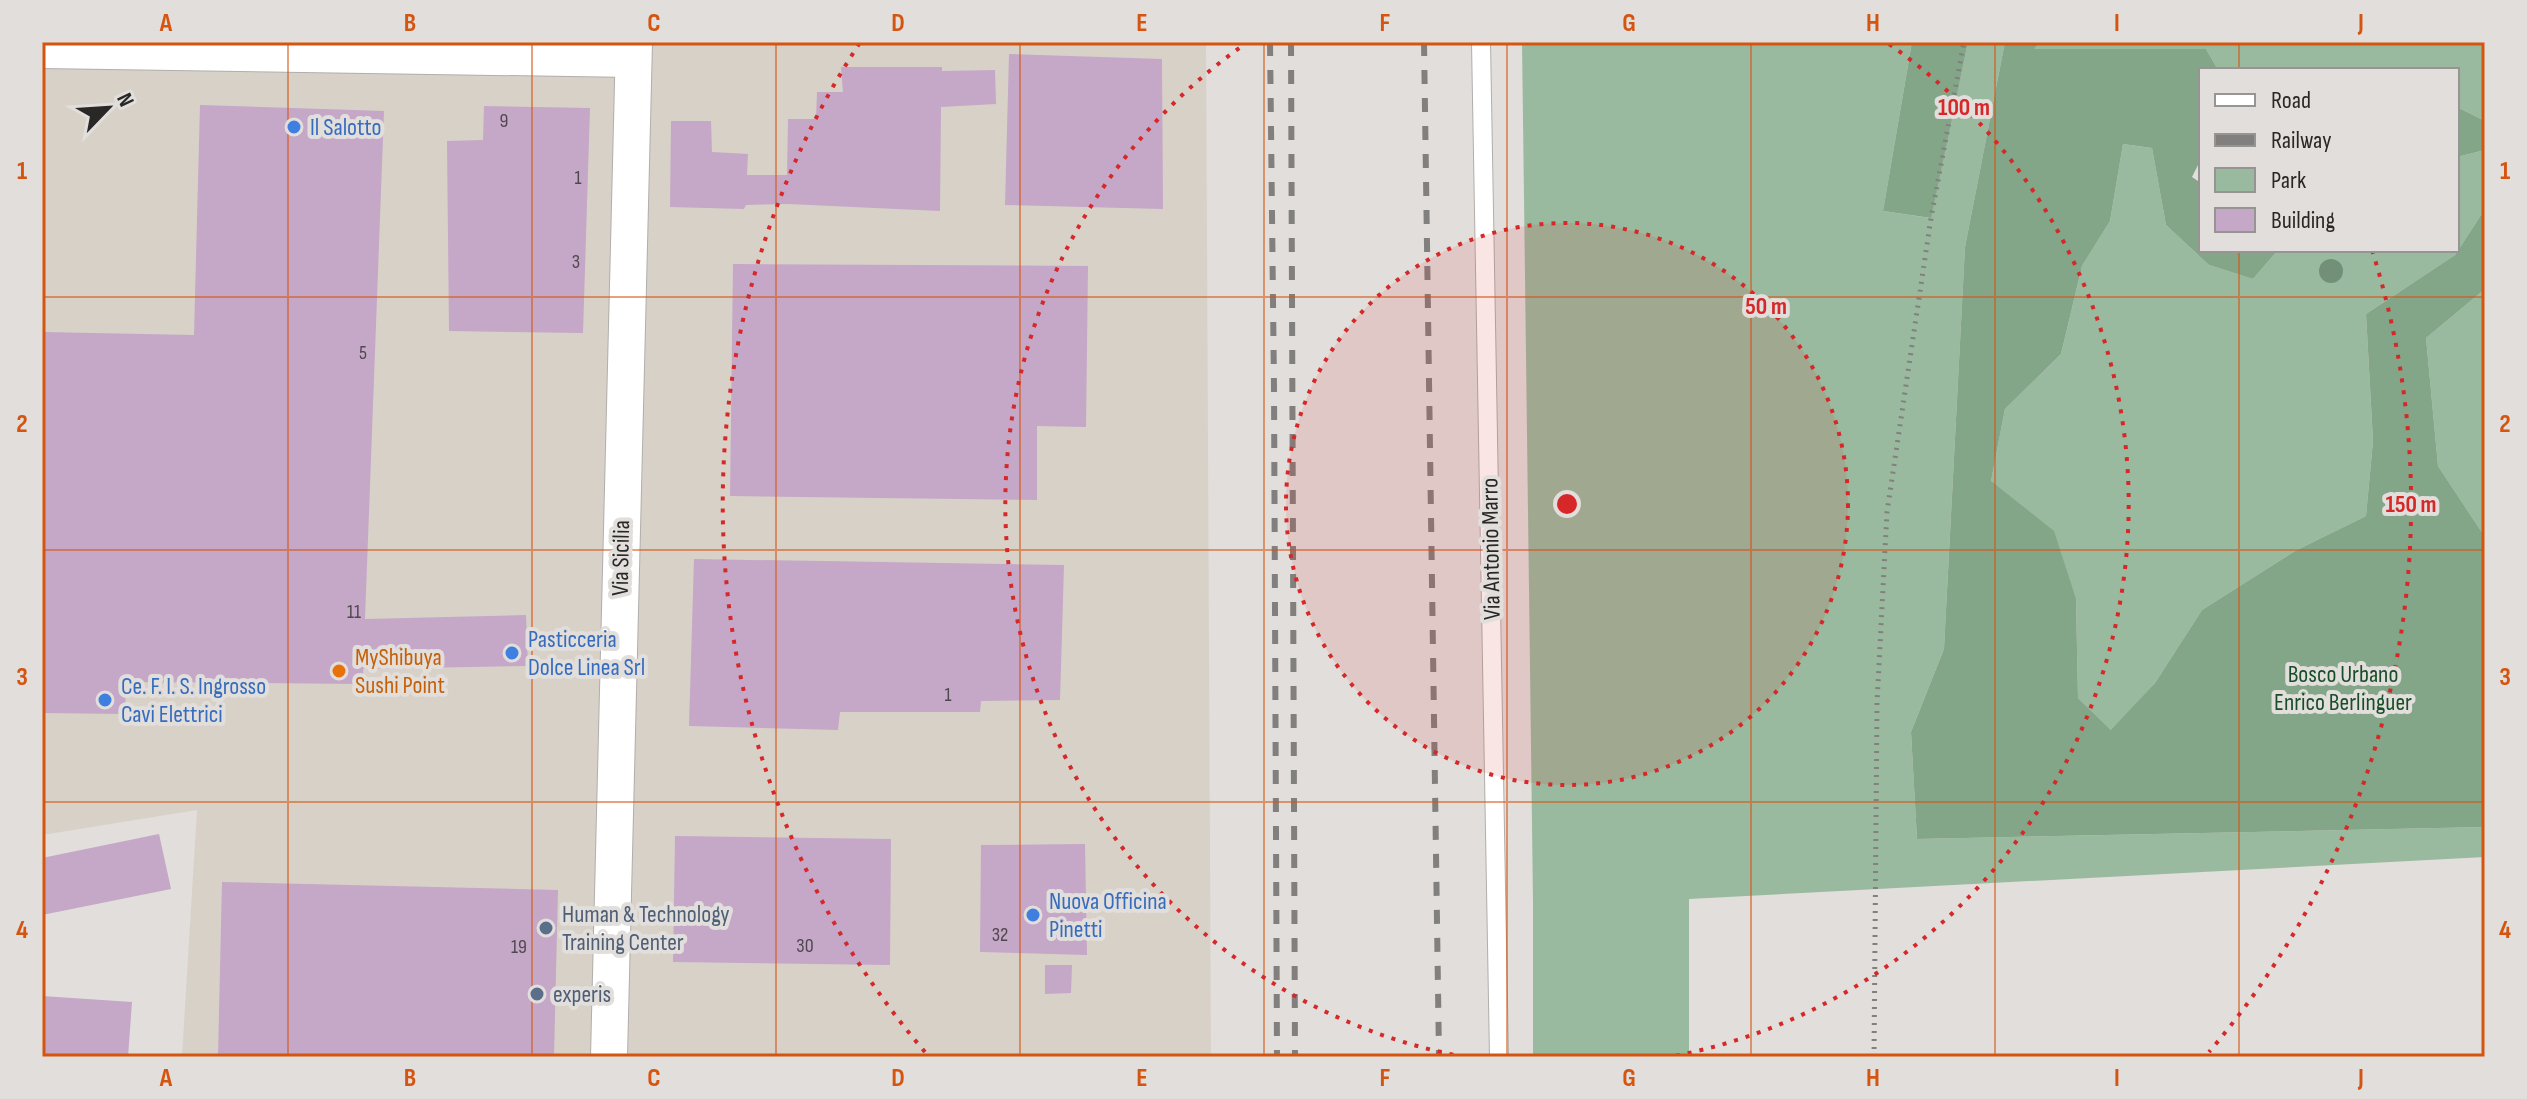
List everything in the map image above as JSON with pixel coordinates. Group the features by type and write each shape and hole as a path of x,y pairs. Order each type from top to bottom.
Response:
{"street":[{"path":"42,50 633,51"},
{"name":"Via Sicilia","path":"609,1057 633,51"}],"lane":[{"name":"Via Antonio Marro","path":"1481,42 1499,1057"}],"path":[{"path":"1874,1057 1877,703 1887,512 1931,218 1964,42"}],"shaded area":[{"path":"42,42 1206,42 1211,1057 182,1057 197,810 42,835"}],"green space":[{"path":"1522,42 1912,42 1883,211 1930,218 1968,42 2005,42 1965,247 1944,649 1911,732 1917,839 2485,827 2485,857 1689,899 1689,1057 1533,1057"},
{"path":"1912,42 1968,42 1931,218 1883,211"},
{"name":"Bosco Urbano Enrico Berlinguer","path":"2005,42 2039,42 2034,49 2206,49 2217,68 2199,68 2199,163 2192,177 2199,182 2199,252 2276,252 2253,279 2209,265 2166,225 2152,148 2123,144 2110,221 2082,266 2061,354 2005,409 1991,481 2054,531 2076,599 2078,698 2111,730 2155,683 2202,610 2295,551 2366,516 2373,441 2366,314 2459,252 2485,209 2485,289 2426,338 2438,466 2485,537 2485,827 1917,839 1911,732 1944,649 1965,247"},
{"path":"2039,42 2485,42 2485,121 2459,108 2459,68 2217,68 2206,49 2032,49"},
{"path":"2459,108 2485,121 2485,150 2459,156"},
{"path":"2123,144 2152,148 2166,225 2209,265 2253,279 2276,252 2457,252 2366,314 2373,441 2366,516 2295,551 2202,610 2155,683 2112,731 2078,698 2076,599 1991,481 2005,409 2061,354 2082,266 2110,221"},
{"path":"2485,150 2485,209 2459,249 2459,156"},
{"path":"2485,289 2485,537 2438,466 2426,338"}],"building":[{"path":"1009,54 1162,59 1163,209 1005,205"},
{"path":"841,67 995,70 996,104 941,107 940,211 788,204 746,205 744,209 670,207 671,121 711,121 712,152 748,154 747,175 787,175 788,119 816,119 817,92 843,92"},
{"path":"200,105 384,111 365,619 526,615 528,666 363,669 364,684 126,682 125,714 42,713 42,332 194,335"},
{"path":"484,106 590,108 583,333 449,331 447,141 483,140"},
{"path":"733,264 1088,266 1086,427 1037,426 1037,500 730,496"},
{"path":"694,559 1064,565 1060,700 981,701 980,712 840,712 838,730 689,726"},
{"path":"159,834 171,889 42,915 42,858"},
{"path":"675,836 891,839 890,965 673,962"},
{"name":"Nuova Officina Pinetti","path":"1085,844 1087,955 980,952 981,845"},
{"path":"222,882 558,890 554,1057 218,1057"},
{"path":"1045,965 1072,965 1071,993 1045,994"},
{"path":"42,996 132,1002 128,1057 42,1057"}],"railway":[{"path":"1270,42 1277,1057"},
{"path":"1291,42 1295,1057"},
{"path":"1424,42 1439,1057"}],"place":[{"name":"Il Salotto","path":"294,127"},
{"name":"Pasticceria Dolce Linea Srl","path":"512,653"},
{"name":"MyShibuya Sushi Point","path":"339,671"},
{"name":"Ce. F. I. S. Ingrosso Cavi Elettrici","path":"105,700"},
{"name":"Nuova Officina Pinetti","path":"1033,915"},
{"name":"Human & Technology Training Center","path":"546,928"},
{"name":"experis","path":"537,994"}]}
